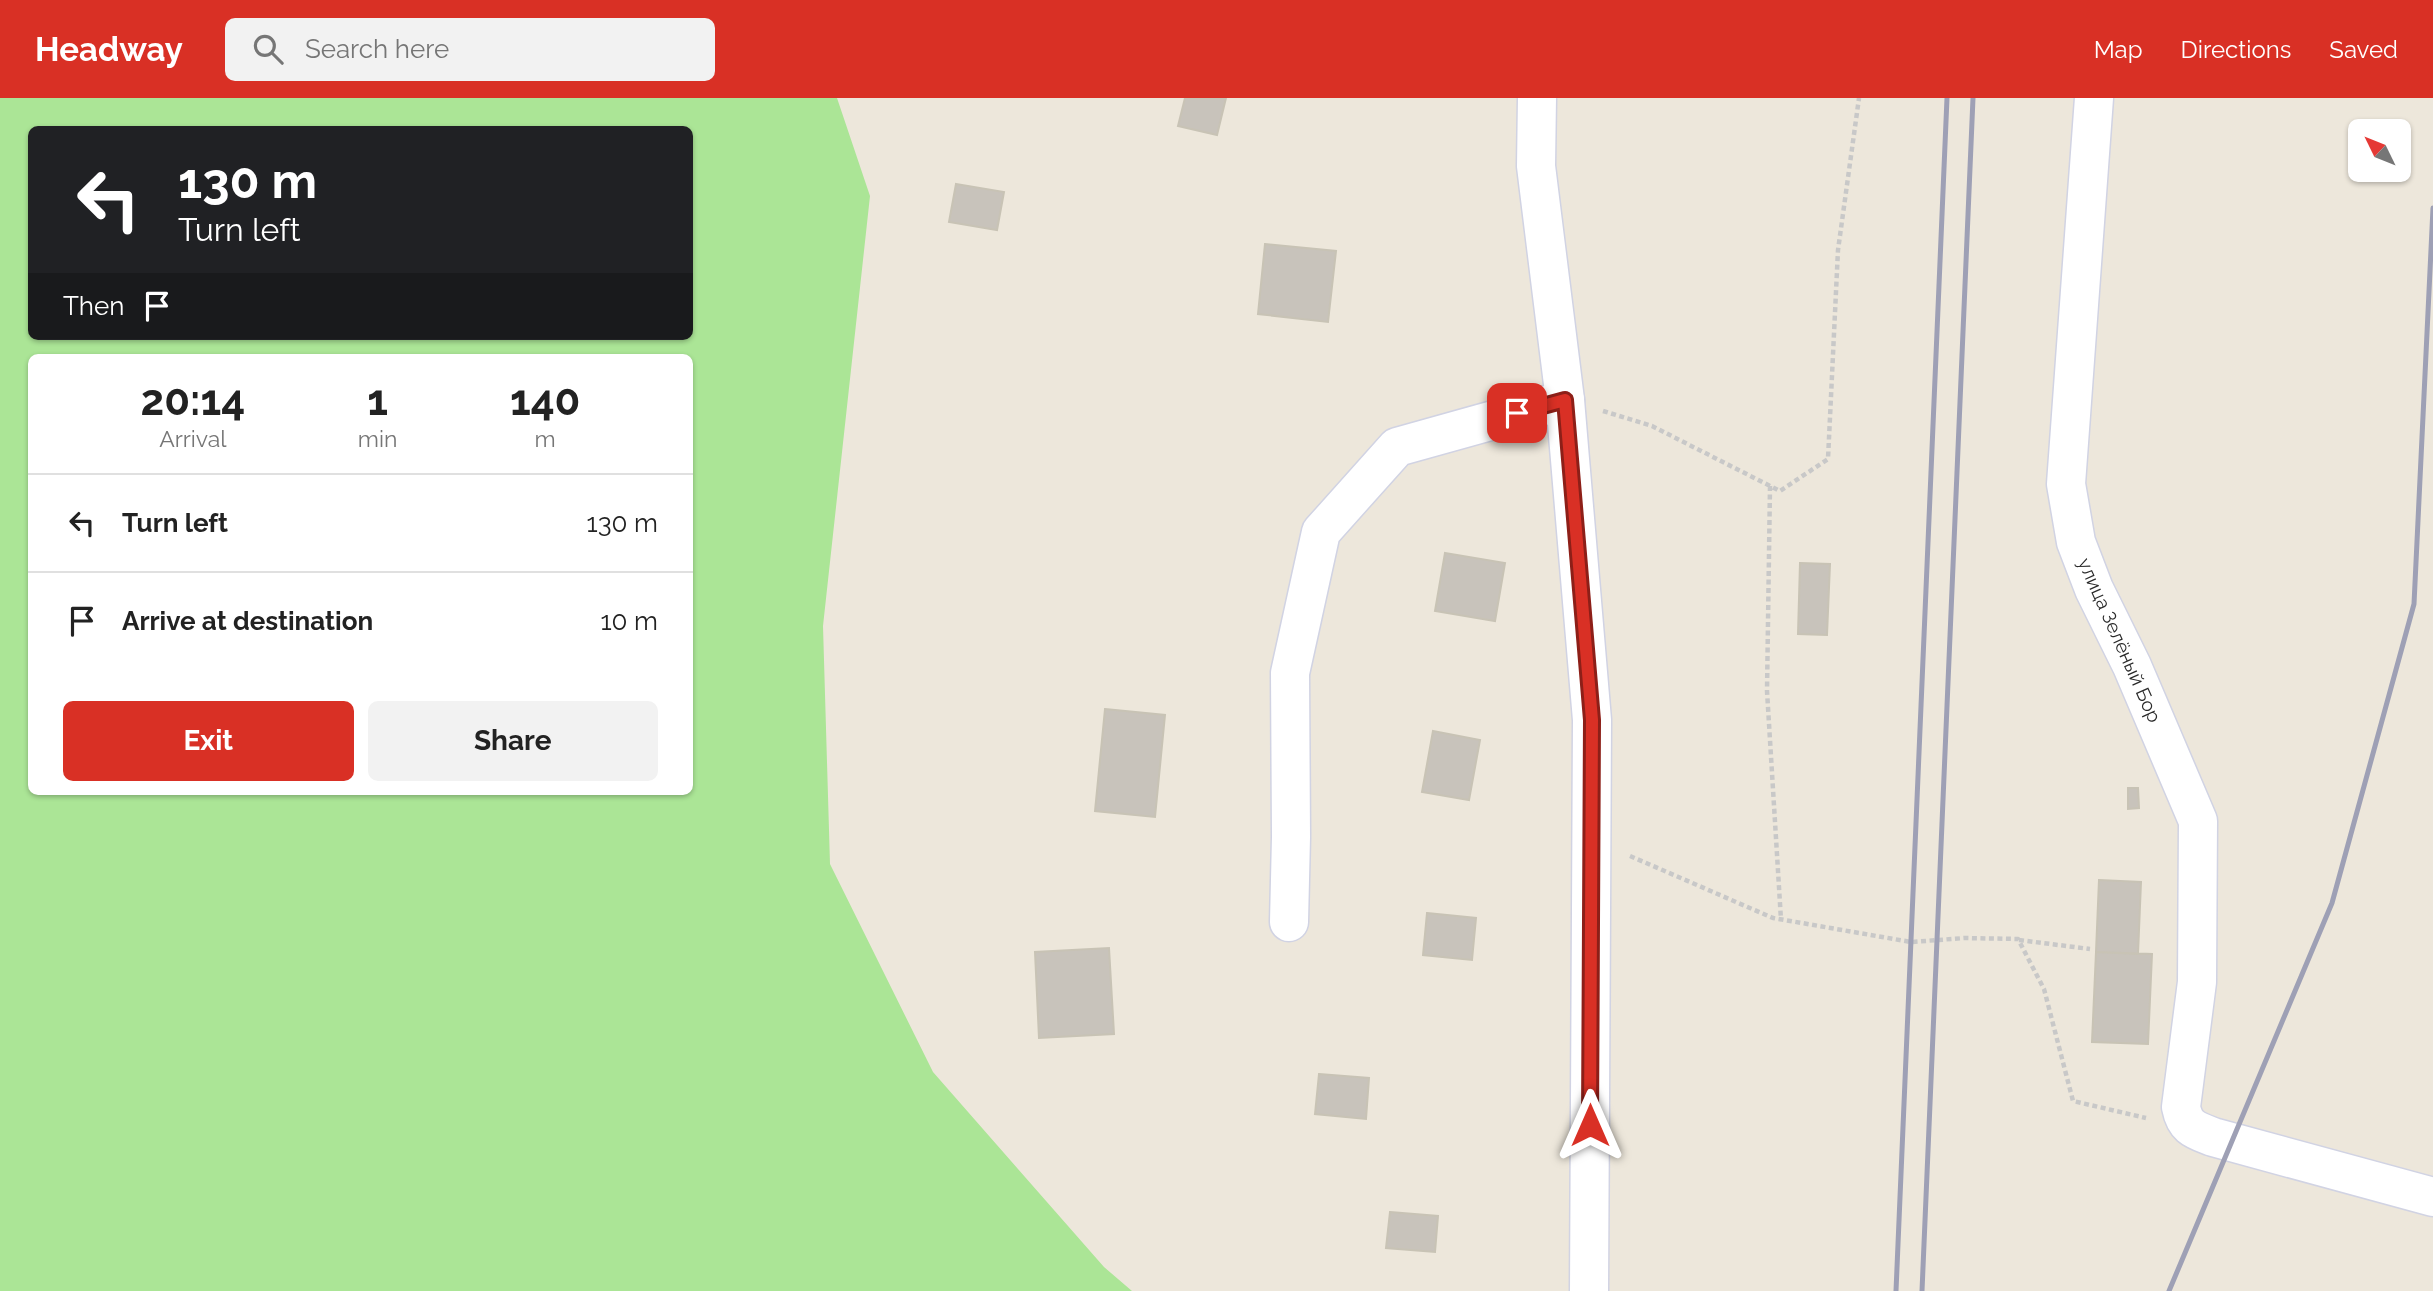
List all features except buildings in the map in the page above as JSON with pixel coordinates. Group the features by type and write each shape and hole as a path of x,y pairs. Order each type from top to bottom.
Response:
{"street":[{"path":"1537,98 1536,166 1565,400 1592,720 1589,1291"},
{"name":"улица Зелёный Бор","path":"2094,98 2066,484 2076,542 2094,589 2132,666 2199,821 2197,982 2181,1107 2183,1120 2194,1129"},
{"path":"1289,922 1292,837 1290,673 1321,532 1396,447 1565,400"},
{"path":"2194,1129 2213,1137 2433,1196"}],"path":[{"path":"1565,400 1652,426 1780,491 1828,459 1838,250 1859,98"},
{"path":"1770,486 1767,691 1781,919"},
{"path":"1619,852 1781,919 1911,942 1965,938 2018,939 2090,949"},
{"path":"2018,939 2045,989 2073,1101 2194,1129"}],"green space":[{"path":"0,98 837,98 870,196 823,626 830,864 933,1072 1104,1267 1132,1291 0,1291"}],"railway":[{"path":"1896,1291 1947,98"},
{"path":"1922,1291 1973,98"},
{"path":"2169,1291 2332,903 2414,604 2433,208"}],"route":[{"path":"1517,413 1565,400 1592,720 1590,1125"}]}
